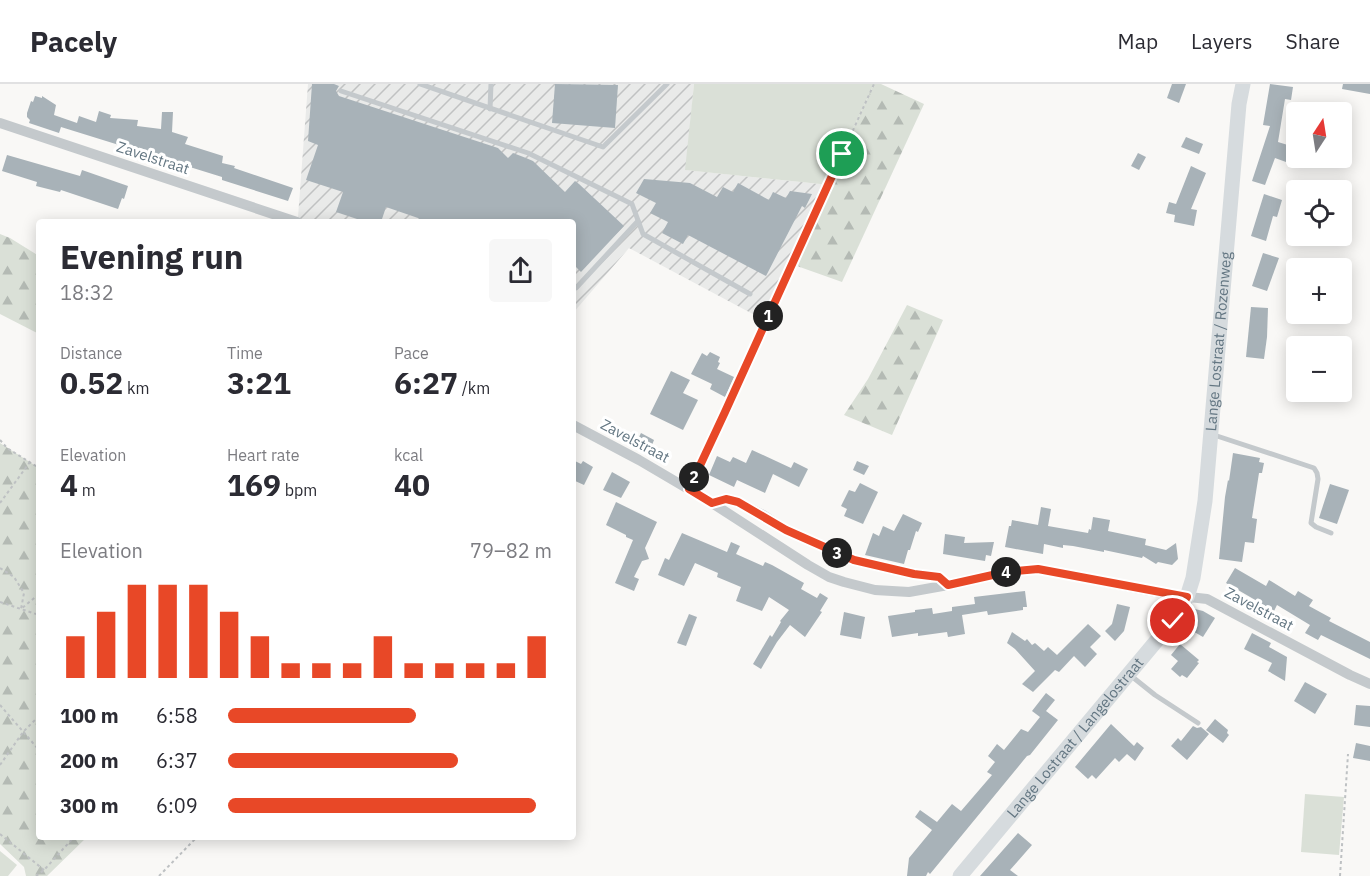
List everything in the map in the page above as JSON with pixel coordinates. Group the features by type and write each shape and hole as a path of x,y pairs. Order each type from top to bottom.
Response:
{"street":[{"name":"Lange Lostraat / Rozenweg","path":"1187,597 1193,578 1205,501 1238,115 1243,84"},
{"name":"Zavelstraat","path":"0,123 288,219"},
{"name":"Zavelstraat","path":"576,427 689,489 808,566 844,582 875,590 909,592 1006,572 1038,569 1207,599 1370,684"},
{"path":"712,503 726,499 738,502 786,530 854,560 914,574 939,577 948,585"},
{"name":"Lange Lostraat / Langelostraat","path":"960,876 1173,621 1187,597"}],"lane":[{"path":"420,84 603,147 667,84"},
{"path":"490,84 490,109"},
{"path":"341,91 528,153 632,204 642,234 750,294"},
{"path":"576,288 638,221"},
{"path":"1210,434 1314,468 1318,480 1311,523 1331,533"},
{"path":"1128,674 1198,723"}],"path":[{"path":"689,489 874,84"},
{"path":"0,440 7,448 36,466"},
{"path":"0,503 30,462"},
{"path":"0,568 14,577 24,593 21,609"},
{"path":"21,609 36,596"},
{"path":"0,602 36,614"},
{"path":"0,705 36,747"},
{"path":"0,765 23,732 36,719"},
{"path":"1340,876 1348,754"},
{"path":"0,834 44,870"},
{"path":"36,876 71,840"},
{"path":"159,876 194,840"}],"shaded area":[{"path":"308,84 694,84 686,170 830,185 764,320 629,248 576,310 576,219 301,219 298,217"}],"green space":[{"path":"694,84 874,84 830,185 685,170"},
{"path":"874,84 881,84 924,104 842,282 797,266 849,137"},
{"path":"0,234 36,254 36,332 0,314"},
{"path":"907,305 943,320 892,435 844,415 868,379"},
{"path":"0,443 36,466 36,840 84,840 47,876 26,876 24,867 0,844"},
{"path":"1305,794 1344,797 1339,855 1301,852"},
{"path":"0,851 17,865 8,876 0,876"}],"building":[{"path":"312,84 334,84 339,86 336,91 339,96 498,148 508,158 513,153 533,161 565,192 575,181 624,226 581,272 576,267 576,219 419,219 386,207 382,219 357,219 336,212 343,192 306,180 318,145 308,141"},
{"path":"555,84 618,85 615,128 552,123"},
{"path":"1172,84 1186,84 1179,103 1167,98"},
{"path":"1270,84 1293,87 1291,100 1285,99 1278,142 1286,144 1286,162 1275,158 1265,185 1252,181 1270,126 1263,125"},
{"path":"1343,84 1370,84 1370,94 1342,89"},
{"path":"35,96 42,98 42,96 56,105 54,115 77,123 79,116 96,122 99,111 111,115 110,118 138,120 137,126 161,129 162,112 173,112 172,132 188,137 185,144 223,156 222,163 235,166 234,168 293,188 288,201 222,180 222,177 61,127 59,133 29,123 27,113"},
{"path":"1186,137 1203,144 1199,154 1181,147"},
{"path":"1138,153 1146,157 1139,170 1131,166"},
{"path":"7,155 80,176 82,170 128,186 124,199 122,198 118,209 61,190 60,192 36,186 37,182 2,171"},
{"path":"1191,166 1206,173 1191,209 1197,210 1194,226 1174,222 1175,215 1166,213 1169,202 1176,204"},
{"path":"644,179 690,183 717,197 723,187 733,192 738,183 769,200 773,192 786,198 790,191 812,194 805,208 802,206 766,276 688,235 683,244 662,233 668,222 650,213 656,203 636,193"},
{"path":"1264,194 1282,200 1277,217 1273,216 1266,241 1251,236"},
{"path":"1263,253 1279,258 1267,291 1252,286"},
{"path":"1251,307 1268,308 1264,359 1246,357"},
{"path":"710,352 720,357 717,369 734,377 725,397 710,389 712,384 691,374 702,353 707,356"},
{"path":"671,371 690,380 683,393 698,400 683,430 650,414"},
{"path":"641,433 654,440 650,450 636,443"},
{"path":"752,450 791,468 794,462 808,469 799,487 773,474 765,493 737,480 734,487 709,475 717,456 730,462 733,457 746,463"},
{"path":"1233,453 1260,458 1259,462 1264,463 1262,473 1259,473 1252,518 1257,519 1254,543 1245,542 1242,562 1219,559 1225,497"},
{"path":"583,461 593,467 584,485 576,481 576,462 581,464"},
{"path":"857,461 869,466 864,475 853,470"},
{"path":"612,472 630,482 621,498 603,490"},
{"path":"860,483 878,492 863,524 844,516 847,509 841,506 849,490 855,492"},
{"path":"1330,484 1349,490 1337,524 1319,518"},
{"path":"616,502 657,522 645,548 649,559 642,561 634,577 639,579 634,591 615,583 633,540 606,525"},
{"path":"1041,507 1051,509 1048,526 1088,533 1089,529 1091,530 1093,517 1110,520 1108,531 1146,539 1145,545 1166,550 1176,543 1178,559 1172,565 1158,562 1156,564 1143,556 1142,558 1073,546 1063,545 1063,548 1044,544 1043,554 1005,547 1012,520 1038,525"},
{"path":"903,514 922,523 918,532 916,531 904,564 865,555 873,533 879,536 883,526 894,531"},
{"path":"682,533 727,552 731,542 740,546 736,554 763,566 765,562 772,565 804,583 801,589 817,598 820,593 828,598 820,611 822,612 805,637 790,625 761,669 753,664 770,635 772,637 789,610 769,597 762,611 736,601 741,587 717,577 718,573 695,563 684,586 658,575 665,558 669,560"},
{"path":"945,534 965,537 964,543 994,542 991,556 986,555 985,561 943,554"},
{"path":"1235,568 1266,586 1269,580 1295,596 1298,591 1313,600 1309,606 1331,618 1329,621 1370,642 1370,659 1321,635 1318,640 1305,633 1310,625 1277,605 1274,611 1226,583"},
{"path":"1025,591 1027,607 1023,607 1023,610 988,615 987,611 962,615 965,634 948,637 947,632 918,636 918,633 892,637 888,616 932,608 933,614 952,611 952,607 975,604 974,597"},
{"path":"1117,604 1130,607 1124,631 1115,641 1105,631 1112,624"},
{"path":"1195,609 1215,618 1203,637 1184,626"},
{"path":"844,612 865,617 861,639 840,635"},
{"path":"689,614 697,617 686,646 677,643"},
{"path":"1088,624 1101,636 1090,647 1097,654 1085,667 1074,656 1059,672 1055,670 1033,692 1022,684 1035,671 1007,643 1012,632 1025,641 1027,639 1032,645 1035,643 1044,651 1048,647 1057,655"},
{"path":"1252,633 1271,643 1269,647 1287,657 1285,681 1268,671 1272,663 1244,649"},
{"path":"1180,644 1199,660 1187,678 1182,675 1180,677 1171,669 1178,661 1171,655"},
{"path":"1305,682 1327,694 1315,714 1294,701"},
{"path":"1046,693 1055,700 1046,711 1058,720 930,874 928,872 926,876 907,876 909,858 932,830 915,817 920,810 937,822 952,804 961,811 992,775 987,772 995,762 988,756 997,744 1004,750 1021,729 1028,732 1040,717 1032,711"},
{"path":"1356,705 1370,706 1370,727 1354,725"},
{"path":"1215,719 1228,730 1229,735 1223,743 1206,730"},
{"path":"1111,724 1134,746 1137,742 1144,748 1135,761 1127,754 1119,762 1115,758 1096,779 1092,775 1088,779 1075,767"},
{"path":"1193,726 1201,727 1209,734 1187,760 1171,746 1178,738 1181,741"},
{"path":"1356,743 1370,746 1370,761 1353,758"},
{"path":"1018,833 1032,845 1010,870 1018,876 980,876"}],"route":[{"path":"842,154 689,489 712,503 726,499 738,502 786,530 854,560 914,574 939,577 948,585 1006,572 1038,569 1187,597 1173,621"}]}
